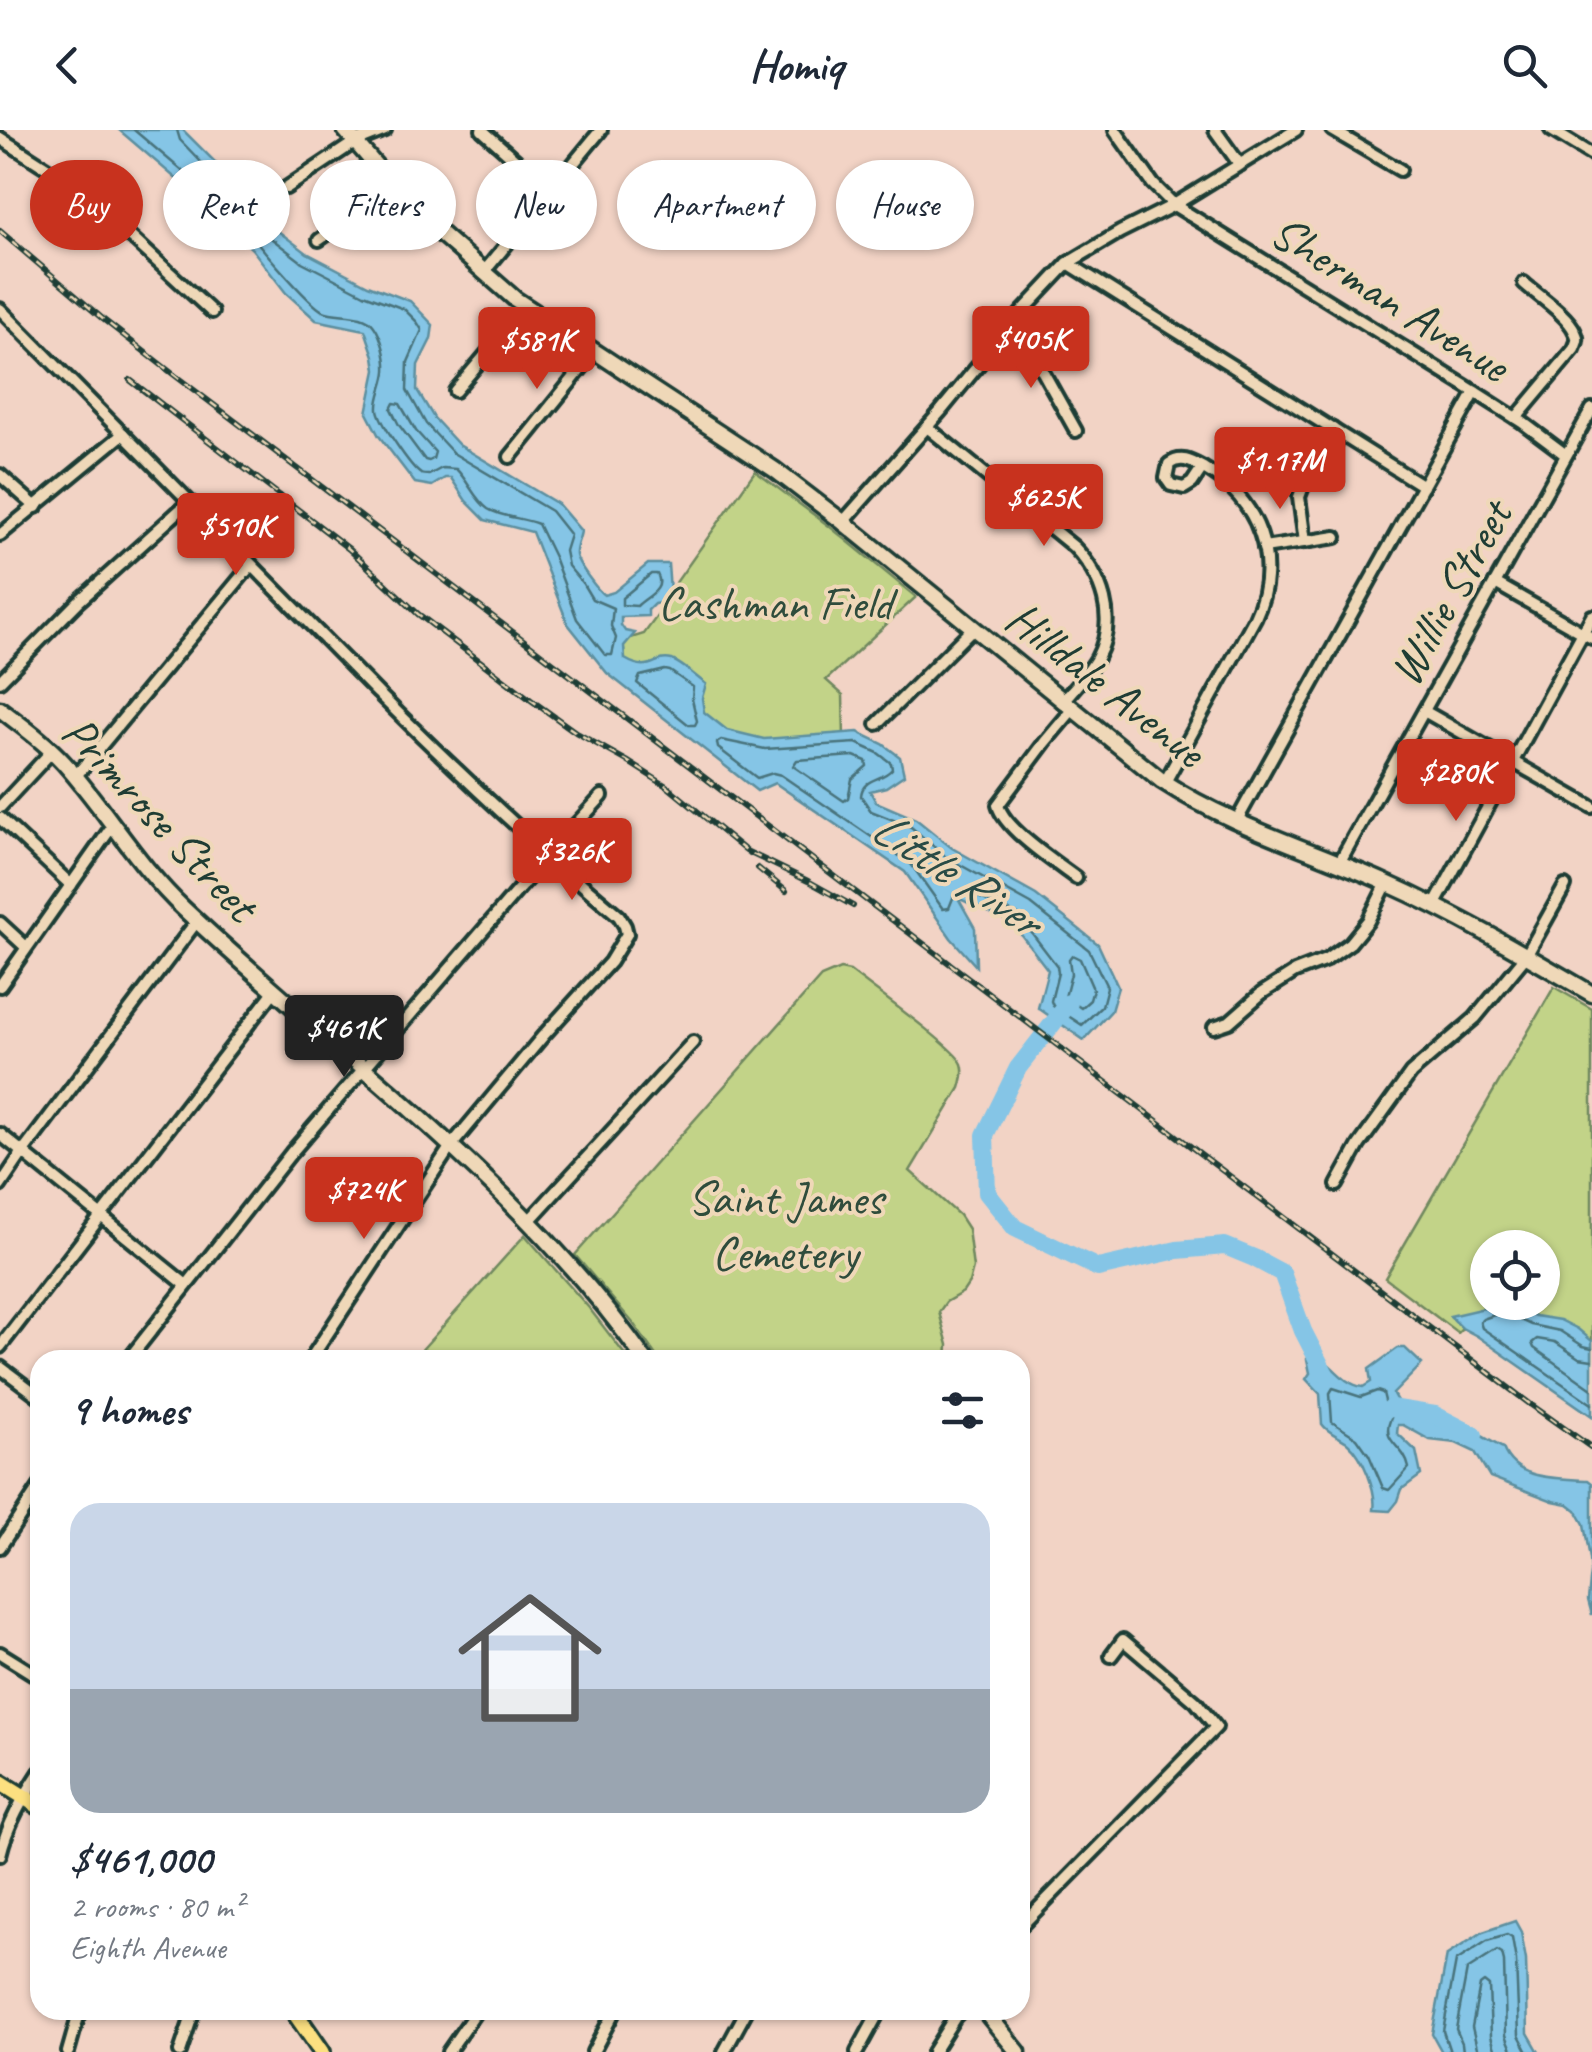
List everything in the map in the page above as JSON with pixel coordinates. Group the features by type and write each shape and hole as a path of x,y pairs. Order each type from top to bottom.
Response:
{"main road":[{"name":"Hilldale Avenue","path":"350,136 371,160"},
{"name":"Hilldale Avenue","path":"456,248 526,307 748,452 843,522 1164,782 1237,820 1434,906 1592,994"},
{"name":"Primrose Street","path":"0,709 52,751 161,885 198,921 451,1146 528,1222 570,1266 637,1350"},
{"path":"0,1782 30,1800"},
{"path":"304,2020 322,2052"},
{"path":"992,2020 1016,2051"}],"street":[{"path":"290,185 350,136 384,130"},
{"path":"482,130 516,160"},
{"path":"576,160 601,130"},
{"name":"Sherman Avenue","path":"1115,130 1153,184 1174,205 1516,418 1566,455"},
{"path":"1215,130 1240,165"},
{"path":"843,522 1068,264 1296,130"},
{"path":"1332,130 1400,170"},
{"path":"1551,130 1592,155"},
{"path":"0,138 78,188 212,312"},
{"path":"483,273 502,250"},
{"path":"1068,264 1423,486"},
{"path":"1516,418 1577,340 1571,325 1524,283"},
{"path":"455,391 526,307"},
{"path":"0,308 458,772 619,916 625,926 626,934 610,962 451,1146 317,1350"},
{"path":"1004,334 1038,363 1076,430"},
{"path":"510,457 594,353"},
{"path":"1237,820 1475,392"},
{"name":"Willie Street","path":"1339,863 1592,408"},
{"path":"927,427 1074,547 1098,580 1105,598 1102,646 1044,742 998,806 1000,813 1031,844 1076,878"},
{"path":"1305,542 1299,496 1333,429"},
{"path":"0,536 123,434"},
{"path":"1164,782 1260,608 1266,584 1264,548 1256,521 1232,489 1202,468"},
{"path":"0,475 36,507"},
{"path":"0,681 78,601 189,502"},
{"path":"1264,548 1336,537"},
{"path":"76,777 251,565"},
{"path":"1495,583 1588,635"},
{"path":"1434,906 1588,635 1592,616"},
{"path":"877,724 972,629"},
{"path":"1424,711 1592,807"},
{"path":"0,808 52,751"},
{"path":"136,1350 291,1153 602,796"},
{"path":"0,818 70,885"},
{"path":"0,986 113,825"},
{"path":"1214,1027 1229,1022 1262,992 1294,972 1326,960 1350,943 1368,921 1386,883"},
{"path":"1337,1184 1358,1144 1411,1073 1475,1018 1526,956 1565,886"},
{"path":"0,1186 198,921"},
{"path":"0,922 26,947"},
{"path":"0,1347 275,990"},
{"path":"528,1222 693,1042"},
{"path":"0,1134 186,1284"},
{"path":"0,1367 30,1390"},
{"path":"0,1547 30,1501"},
{"path":"1030,1917 1216,1727 1196,1702 1123,1640 1110,1656"},
{"path":"0,1653 30,1672"},
{"path":"0,1855 30,1787"},
{"path":"68,2052 77,2020"},
{"path":"180,2052 191,2020"},
{"path":"448,2052 469,2020"},
{"path":"593,2052 611,2020"},
{"path":"724,2052 742,2020"},
{"path":"857,2052 875,2020"},
{"path":"933,2052 952,2020"}],"green space":[{"name":"Cashman Field","path":"755,471 916,597 826,680 843,695 844,739 810,747 729,735 618,655 618,642 644,634"},
{"name":"Saint James Cemetery","path":"840,969 850,971 929,1031 962,1064 960,1088 910,1171 959,1215 968,1229 973,1268 969,1283 939,1312 948,1350 652,1350 575,1255 821,977"},
{"path":"1554,987 1592,1009 1592,1357 1469,1322 1458,1333 1385,1278"},
{"path":"525,1235 621,1350 422,1350"}],"water":[{"path":"119,130 183,130 213,160 163,160 163,168"},
{"path":"290,240 368,285 410,301 433,325 431,339 418,365 417,390 434,418 459,445 558,504 581,531 577,559 601,592 614,592 648,564 668,564 670,591 660,603 648,610 648,616 621,617 625,631 635,633 624,646 625,659 647,665 666,659 685,668 706,684 704,712 727,730 764,739 858,732 883,744 900,757 904,775 886,787 870,791 876,802 916,819 952,848 1036,895 1098,944 1118,987 1111,1011 1084,1040 1038,1008 1048,970 1012,923 958,898 975,928 976,966 951,938 905,872 775,783 757,791 607,673 568,624 532,532 485,520 451,478 432,486 415,483 379,436 367,413 376,370 365,330 316,320 286,293 253,250 290,250"},
{"path":"1470,1311 1470,1320 1560,1320 1578,1329 1592,1341 1592,1416 1462,1328 1450,1316"},
{"path":"1398,1348 1405,1348 1422,1364 1393,1394 1406,1409 1476,1432 1503,1448 1517,1467 1528,1472 1592,1483 1592,1615 1588,1600 1590,1559 1584,1524 1576,1510 1490,1477 1475,1452 1456,1443 1430,1440 1398,1425 1397,1433 1416,1451 1421,1475 1402,1489 1390,1511 1374,1510 1371,1484 1359,1456 1322,1424 1320,1394 1306,1379 1310,1373 1307,1359 1314,1353 1348,1381 1363,1387 1371,1382 1369,1369"},
{"path":"1515,1921 1526,1960 1528,2033 1539,2052 1442,2052 1432,2034 1447,1955 1483,1932"}],"waterway":[{"name":"Little River","path":"1069,1003 1018,1068 985,1135 987,1193 1015,1228 1098,1268 1177,1250 1225,1246 1254,1258 1282,1273 1303,1331 1325,1374"},
{"name":"Little River","path":"1391,1408 1435,1415 1474,1435"}],"railway":[{"path":"0,231 173,374 1592,1448"},
{"path":"130,380 349,549 418,614 531,700 577,733 668,787 746,851 853,906"},
{"path":"758,868 786,891"}]}
